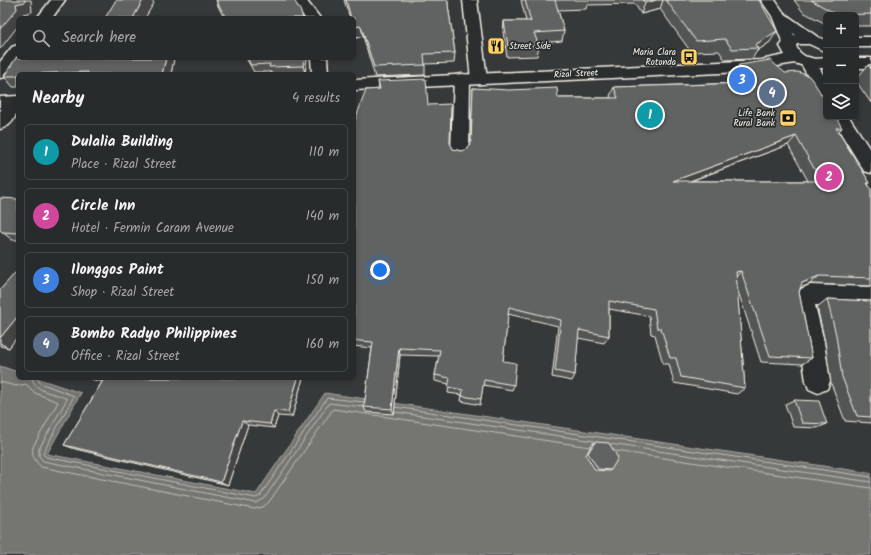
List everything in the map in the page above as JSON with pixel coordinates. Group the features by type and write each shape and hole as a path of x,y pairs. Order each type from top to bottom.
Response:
{"street":[{"path":"46,16 58,0"},
{"path":"299,0 311,16"},
{"path":"460,151 471,79 470,0"},
{"path":"768,0 779,16 789,43 788,50 802,60 823,90"},
{"path":"779,16 822,43"},
{"path":"789,43 796,39 822,43"},
{"path":"859,42 871,42"},
{"path":"0,73 16,53"},
{"path":"319,60 320,72"},
{"name":"Rizal Street","path":"356,85 742,67 802,60 823,63"},
{"path":"859,63 871,63"},
{"path":"0,103 16,102"},
{"path":"0,123 16,104"},
{"path":"842,120 871,166"},
{"path":"818,381 812,342 802,299 810,296 871,297"}],"water":[{"path":"0,366 16,371 16,380 42,380 81,393 47,454 256,494 325,393 871,473 871,555 0,555"}],"building":[{"path":"0,0 25,0 25,2 16,4 17,9 0,29"},
{"path":"116,0 143,0 134,16 106,16"},
{"path":"216,0 294,0 302,16 225,16"},
{"path":"346,0 448,0 455,53 424,54 425,65 374,67 361,26 356,27 356,16 350,16"},
{"path":"525,0 555,0 564,31 534,33 539,46 508,47 504,21 531,22"},
{"path":"643,0 656,0 645,3"},
{"path":"666,0 759,0 777,31 755,45 758,48 732,49 725,39 696,41"},
{"path":"811,0 871,0 871,14 859,14 859,12 833,12"},
{"path":"16,58 16,60 166,60 162,72 16,72 16,76 4,76"},
{"path":"248,60 304,60 303,66 269,67 270,64 251,65"},
{"path":"770,60 785,73 798,72 809,76 815,84 823,97 823,120 838,120 842,128 836,128 870,183 867,183 871,189 871,278 819,276 802,283 799,292 812,358 770,356 741,271 736,272 745,388 681,377 676,358 670,358 661,328 657,328 654,309 609,301 609,336 579,330 575,375 555,371 561,320 509,307 503,361 516,363 514,385 484,380 481,399 462,396 463,390 448,387 450,378 435,375 440,350 399,348 392,409 364,407 373,342 356,340 356,118 366,90 380,89 378,81 426,79 428,105 451,104 450,143 453,149 461,151 468,149 471,142 473,88 509,90 557,88 558,98 618,98 614,87 751,83 739,65","holes":["796,136 821,181 673,181"]},
{"path":"0,198 16,199 16,233 2,232 0,230"},
{"path":"16,272 16,318 0,338 0,290"},
{"path":"827,299 871,301 871,417 857,416 842,377 836,335"},
{"path":"103,380 297,380 288,412 274,411 270,424 242,421 221,482 64,445"},
{"path":"794,400 819,401 827,424 802,423"},
{"path":"595,442 609,443 618,458 611,470 598,469 588,453"}],"place":[{"name":"Street Side","path":"496,46"},
{"name":"Maria Clara Rotonda","path":"689,57"},
{"name":"Ilonggos Paint","path":"742,80"},
{"name":"Bombo Radyo Philippines","path":"772,93"},
{"name":"Dulalia Building","path":"650,115"},
{"name":"Life Bank Rural Bank","path":"788,118"},
{"name":"Circle Inn","path":"829,177"}]}
